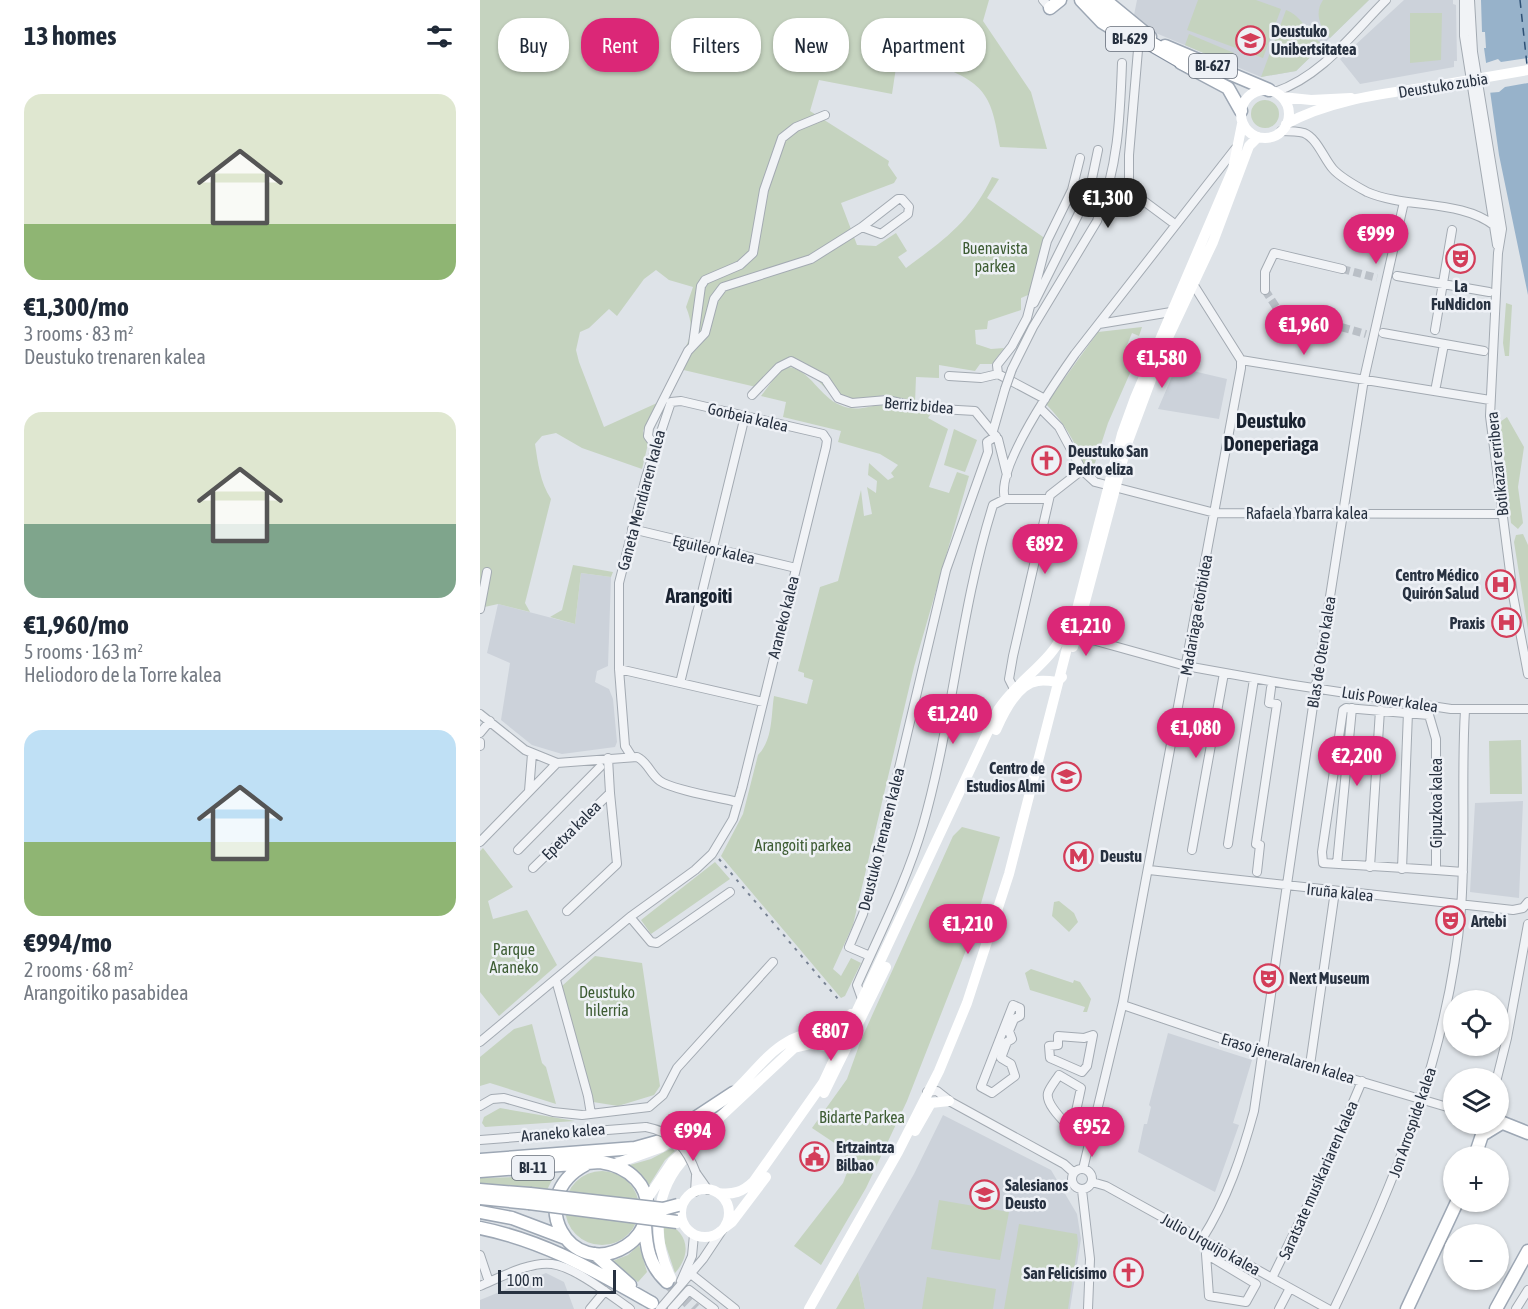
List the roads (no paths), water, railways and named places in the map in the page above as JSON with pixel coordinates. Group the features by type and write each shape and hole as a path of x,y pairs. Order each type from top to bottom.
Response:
{"highway":[{"name":"BI-627","path":"1093,0 1112,18 1147,44 1188,65"}],"main road":[{"name":"BI-629","path":"1080,0 1113,29 1168,59 1188,65"},
{"name":"BI-629","path":"1106,0 1147,44"},
{"name":"BI-627","path":"1147,44 1275,93"},
{"name":"BI-627","path":"1188,65 1228,88 1241,111"},
{"name":"Deustuko zubia","path":"1284,128 1312,112 1358,99 1528,70"},
{"name":"Deustuko zubia","path":"1275,93 1358,99"},
{"path":"915,1131 938,1093 1001,913 1078,636 1128,416 1221,199 1240,141 1241,111 1251,95 1275,93 1288,110 1284,128 1270,138 1258,137 1242,124"},
{"path":"656,1306 595,1254 573,1246 565,1238 555,1215 558,1192 574,1171 585,1165 600,1162 615,1164 644,1155 671,1142 733,1094 783,1044 799,1035 835,1029 855,1010 998,710 1014,689 1042,663 1062,638 1083,583 1111,487 1139,410 1230,198 1249,146 1258,137"},
{"path":"809,1309 938,1093 939,1071 964,1011 998,912 1057,681 1080,602 1083,583"},
{"path":"480,1198 530,1198 663,1209 698,1193 728,1195 745,1190 754,1182 794,1128 823,1083 829,1068 858,1028 1008,706 1020,692 1034,682 1057,681 1068,670"},
{"path":"858,1028 862,999"},
{"path":"480,1190 680,1223 694,1235 709,1237 732,1222 794,1140 830,1085 855,1010"},
{"path":"672,1281 659,1275 646,1250 645,1224 647,1200 672,1162 794,1048 812,1044 843,1048"},
{"path":"812,1044 821,1052 829,1068"},
{"path":"816,1309 869,1220 915,1131 938,1093"},
{"path":"480,1160 635,1148 660,1141 733,1094"},
{"path":"672,1281 658,1240 660,1201 679,1164 726,1114"},
{"path":"1509,1126 1528,1133"},
{"path":"615,1164 635,1178 647,1200"},
{"name":"BI-11","path":"480,1171 585,1165"},
{"path":"698,1193 729,1209 724,1229"},
{"path":"680,1223 681,1211 698,1193"},
{"path":"480,1212 512,1218 565,1238"},
{"path":"1407,1309 1452,1212"},
{"path":"595,1254 616,1253 634,1242 645,1224"},
{"path":"480,1228 508,1234 560,1252 656,1306"},
{"path":"1496,1309 1528,1251"}],"street":[{"path":"1275,93 1298,83 1315,72 1386,0"},
{"name":"Botikazar erribera","path":"1464,0 1465,48 1498,253"},
{"name":"Botikazar erribera","path":"1470,0 1473,52 1503,229 1498,253 1490,400 1502,514 1528,674"},
{"path":"1147,44 1129,156 1129,190 1172,222"},
{"path":"1007,475 994,434 1005,389 1012,369 1029,337 1086,241 1105,202 1118,145 1122,63"},
{"path":"693,344 700,286 705,280 740,265 753,253 764,190 782,138 796,126 825,115"},
{"path":"1284,128 1304,133 1310,137 1334,170 1368,192 1404,202 1469,213 1484,218 1495,226"},
{"path":"1005,499 1002,490 1007,475 1025,432 1045,399 1075,354 1240,141"},
{"path":"1041,278 1089,193 1098,150"},
{"path":"998,374 997,365 1027,318 1041,278 1047,241 1072,190 1080,158"},
{"path":"1469,213 1491,205 1495,187"},
{"path":"656,446 648,436 649,428 693,344 705,333 714,299 723,287 812,259 862,227 898,199 902,199 909,207 908,214 880,234 862,227"},
{"name":"Blas de Otero kalea","path":"1202,1239 1224,1199 1243,1150 1254,1111 1369,334 1386,279 1404,202"},
{"path":"1434,336 1452,230"},
{"path":"1265,290 1265,272 1274,253 1342,269"},
{"path":"1397,276 1489,292"},
{"path":"1377,278 1386,279"},
{"path":"1193,284 1241,360 1490,400"},
{"path":"1099,324 1171,312"},
{"path":"1280,313 1330,324"},
{"path":"1383,333 1434,336 1444,344 1484,351"},
{"path":"1017,336 1029,337"},
{"path":"1436,386 1444,344"},
{"name":"Madariaga etorbidea","path":"1083,1169 1123,1005 1215,513 1241,360"},
{"name":"Berriz bidea","path":"752,395 779,366 791,361 825,379 838,398 843,401 856,405 887,400 923,408 966,409 975,411 994,434"},
{"path":"949,376 981,378 998,374 1045,399"},
{"name":"Ganeta Mendiaren kalea","path":"632,757 625,746 619,669 619,583 656,446 667,409 673,401"},
{"name":"Gorbeia kalea","path":"673,401 823,434"},
{"path":"1014,689 1009,679 1012,662 1050,495 1082,470 1059,427 1040,408"},
{"path":"680,683 745,416"},
{"name":"Araneko kalea","path":"480,1042 630,917 695,870 712,854 730,825 738,802 826,447 827,440 823,434"},
{"name":"Deustuko Trenaren kalea","path":"870,956 849,947 863,914 872,882 946,570 988,452 987,442 994,434"},
{"name":"Rafaela Ybarra kalea","path":"1082,470 1095,482 1215,513 1502,514"},
{"path":"862,999 857,985 908,871 922,826 993,505 1005,499 1049,500"},
{"name":"Eguileor kalea","path":"632,529 796,568"},
{"path":"480,609 487,572"},
{"name":"Luis Power kalea","path":"1078,636 1186,666 1254,679 1464,710 1528,709"},
{"path":"619,669 763,702"},
{"path":"1192,850 1224,673"},
{"path":"1228,844 1254,679"},
{"path":"1257,872 1260,844 1256,844 1276,704 1269,703 1271,688"},
{"path":"1352,708 1336,864 1323,863 1322,852 1343,710 1352,708"},
{"name":"Gipuzkoa kalea","path":"1336,864 1436,870 1436,739 1429,715 1352,708"},
{"path":"1370,867 1380,710"},
{"name":"Jon Arrospide kalea","path":"1334,1309 1400,1163 1422,1100 1446,1004 1461,905 1464,710"},
{"path":"1402,869 1408,712"},
{"path":"480,714 532,754 557,762 632,757 643,760 656,777 666,784 738,802"},
{"path":"480,733 490,721"},
{"path":"612,758 625,746"},
{"path":"529,791 532,754"},
{"name":"Epetxa kalea","path":"567,911 617,864 610,793 612,758"},
{"path":"480,842 557,762"},
{"path":"518,850 600,767"},
{"name":"Epetxa kalea","path":"533,868 610,793"},
{"name":"Iruña kalea","path":"1149,870 1513,910 1523,908 1528,902"},
{"path":"1436,870 1463,872"},
{"path":"1310,1065 1335,891"},
{"path":"630,917 651,942 657,943 730,892"},
{"path":"1500,1068 1508,1038 1528,924"},
{"path":"480,1106 492,1099 504,1098 554,1112 591,1114 644,1110 663,1095 677,1068 773,962"},
{"path":"556,980 591,1114"},
{"path":"1013,1005 1020,1008 1020,1016 1012,1022 1009,1031 1012,1039 1007,1042 1001,1059 1011,1064 1015,1076 992,1093 981,1087 1013,1005"},
{"name":"Eraso jeneralaren kalea","path":"1123,1005 1264,1053 1443,1106"},
{"path":"1093,1035 1087,1066 1082,1072 1052,1059 1049,1046 1058,1045 1058,1036 1084,1038 1093,1035"},
{"path":"1059,1075 1081,1088 1072,1130 1048,1099 1048,1093 1059,1075"},
{"name":"Saratsate musikariaren kalea","path":"1272,1278 1321,1178 1362,1081"},
{"path":"938,1093 1060,1162 1074,1173"},
{"name":"Araneko kalea","path":"480,1140 646,1127 673,1137 691,1160 696,1173 698,1193"},
{"path":"1074,1173 1083,1169 1091,1173 1092,1182 1088,1188 1082,1190"},
{"path":"1074,1173 1074,1185 1082,1190"},
{"name":"Julio Urquijo kalea","path":"1092,1182 1106,1186 1328,1309"},
{"path":"1082,1190 1090,1259 1088,1309"},
{"path":"672,1281 691,1274 724,1229"},
{"path":"656,1306 692,1256 694,1235"},
{"path":"1206,1254 1256,1284 1246,1302 1209,1296 1206,1254"},
{"path":"480,1255 488,1279"},
{"path":"480,1286 530,1268 551,1264 561,1266 630,1309"},
{"path":"691,1274 735,1309"},
{"path":"1279,1309 1290,1288"},
{"path":"672,1309 687,1290 714,1309"},
{"path":"1516,1309 1528,1290"},
{"path":"590,1309 604,1291"}],"water":[{"path":"1481,0 1528,0 1528,295 1499,155 1484,48 1486,48 1485,32 1482,32"}],"tunnel":[{"path":"1342,269 1377,278"},
{"path":"1265,290 1280,313"},
{"path":"1330,324 1366,334"},
{"path":"667,1282 695,1309"}],"railway":[{"path":"719,859 838,999"}],"place":[{"name":"Deustuko Unibertsitatea","path":"1250,40"},
{"name":"La FuNdicIon","path":"1461,258"},
{"name":"Deustuko San Pedro eliza","path":"1047,460"},
{"name":"Centro Médico Quirón Salud","path":"1500,584"},
{"name":"Praxis","path":"1506,623"},
{"name":"Centro de Estudios Almi","path":"1066,777"},
{"name":"Deustu","path":"1079,856"},
{"name":"Artebi","path":"1450,921"},
{"name":"Next Museum","path":"1268,978"},
{"name":"Ertzaintza Bilbao","path":"815,1156"},
{"name":"Salesianos Deusto","path":"984,1194"},
{"name":"San Felicísimo","path":"1128,1273"}],"district":[{"name":"Deustuko Doneperiaga","path":"1271,432"},
{"name":"Arangoiti","path":"699,596"}],"park label":[{"name":"Buenavista parkea","path":"995,257"},
{"name":"Arangoiti parkea","path":"803,845"},
{"name":"Parque Araneko","path":"514,958"},
{"name":"Deustuko hilerria","path":"607,1001"},
{"name":"Bidarte Parkea","path":"862,1117"}]}
